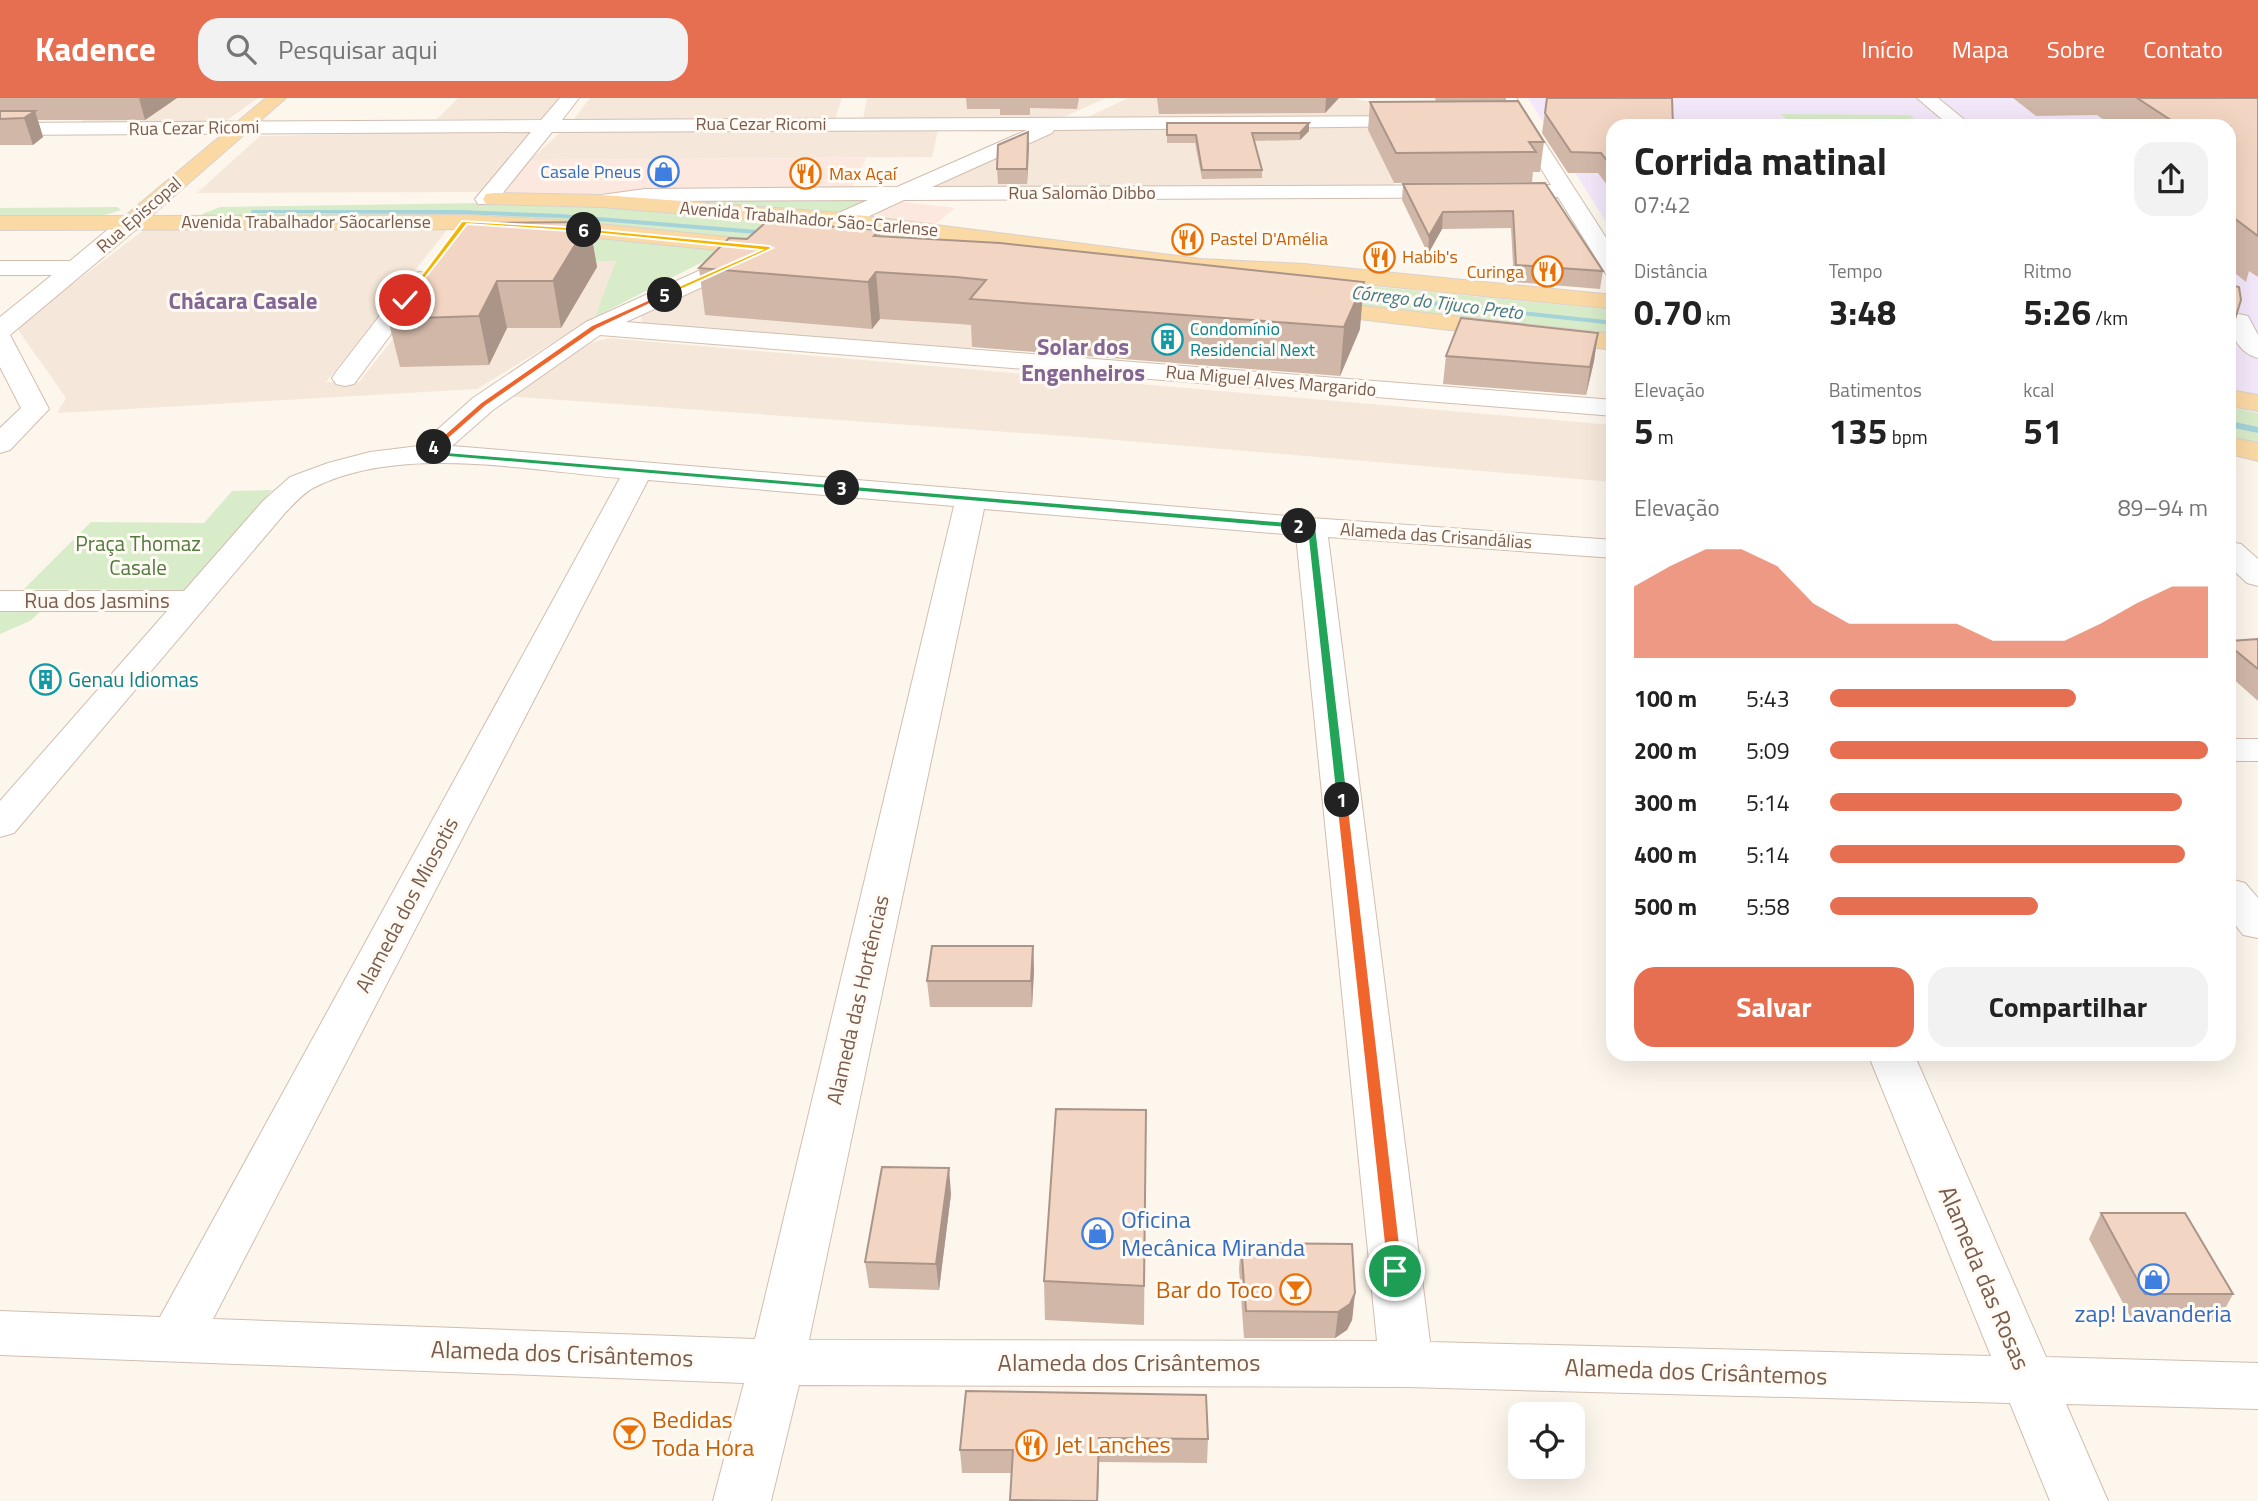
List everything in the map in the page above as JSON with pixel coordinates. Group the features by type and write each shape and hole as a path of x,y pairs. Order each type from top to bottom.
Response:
{"main road":[{"name":"Rua Episcopal","path":"131,222 277,98"},
{"name":"Avenida Trabalhador São-Carlense","path":"463,211 486,199 602,201 842,220 1201,266 1304,271 1606,301"},
{"path":"0,202 190,201"},
{"path":"208,222 183,213 222,201"},
{"name":"Avenida Trabalhador Sãocarlense","path":"0,223 208,222 463,211 559,227 810,253"},
{"path":"1290,305 1606,341"},
{"path":"2236,399 2258,403"},
{"path":"2236,447 2258,452"}],"street":[{"path":"486,199 570,98"},
{"path":"1507,98 1562,191 1606,257"},
{"path":"1926,98 1953,119"},
{"path":"428,453 483,404 594,327 812,228 842,220 1101,103"},
{"name":"Rua Cezar Ricomi","path":"0,129 547,126 851,117 1059,123 1440,122"},
{"path":"1494,121 1521,121"},
{"name":"Rua Salomão Dibbo","path":"602,201 645,195 1562,191"},
{"path":"449,243 463,211"},
{"name":"Rua Episcopal","path":"0,330 131,222"},
{"path":"345,378 433,264"},
{"path":"0,268 78,268"},
{"path":"2242,322 2245,336 2258,350"},
{"name":"Rua Miguel Alves Margarido","path":"594,327 1606,407"},
{"path":"0,339 5,355 30,392 35,409 0,444"},
{"name":"Alameda das Crisandálias","path":"195,601 274,507 300,483 370,461 428,453 1311,527 1606,548"},
{"name":"Alameda dos Miosotis","path":"176,1338 638,472"},
{"name":"Alameda das Hortências","path":"742,1501 777,1362 971,498"},
{"path":"1311,527 1406,1364"},
{"path":"2236,556 2258,576"},
{"name":"Rua dos Jasmins","path":"0,601 195,601"},
{"path":"0,825 195,601"},
{"path":"2236,750 2258,750"},
{"path":"2236,899 2258,925"},
{"name":"Alameda das Rosas","path":"1894,1061 2079,1501"},
{"name":"Alameda dos Crisântemos","path":"0,1333 777,1362 1406,1364 2258,1386"}],"shaded area":[{"path":"115,98 258,98 220,125 76,125"},
{"path":"458,98 564,98 546,119 437,119"},
{"path":"590,98 842,98 835,119 574,119"},
{"path":"867,98 1106,98 1057,120 863,119"},
{"path":"1128,98 1349,98 1395,106 1399,119 1088,117"},
{"path":"1528,98 2258,98 2258,396 2236,392 2236,119 1606,119 1606,222"},
{"path":"1365,124 1396,188 933,190 925,185 1053,129"},
{"path":"939,126 932,157 530,160 564,129"},
{"path":"537,130 481,192 197,193 260,136"},
{"path":"866,158 851,191 500,195 530,160"},
{"path":"895,201 955,208 931,228 868,221"},
{"path":"145,229 447,230 326,382 359,382 455,261 617,261 595,317 477,389 57,413 66,398 16,327"},
{"name":"Solar dos Engenheiros","path":"762,259 1018,291 970,349 644,324 641,321 641,315"},
{"path":"609,338 1606,424 1606,481 1092,438 503,396 586,344"}],"green space":[{"path":"1781,114 1910,115 1914,119 1786,119"},
{"path":"883,194 826,217 659,204 664,196"},
{"path":"482,203 584,205 775,223 777,240 206,217 202,214 220,207"},
{"path":"117,207 121,210 102,216 0,217 0,208"},
{"path":"862,227 1267,276 1606,309 1606,335 836,243"},
{"path":"476,231 624,238 712,249 718,254 595,317 616,261 455,261"},
{"path":"2236,408 2258,413 2258,448 2236,444"},
{"name":"Praça Thomaz Casale","path":"272,490 193,590 24,589 91,522 204,523 232,491"},
{"path":"0,608 42,610 30,621 0,634"}],"building":[{"path":"1547,98 1672,98 1673,119 1606,119 1606,159 1601,153 1571,152 1545,113"},
{"path":"2137,98 2258,98 2258,236 2236,220 2236,119 2169,119"},
{"path":"1518,101 1544,142 1529,142 1536,152 1396,153 1370,102"},
{"path":"0,111 35,111 24,118 0,119"},
{"path":"1167,123 1309,123 1300,133 1252,133 1262,170 1202,170 1196,135 1167,135"},
{"path":"1028,132 1027,169 997,169 998,145"},
{"path":"1545,183 1603,271 1516,265 1513,211 1443,212 1429,236 1403,184"},
{"path":"589,222 553,281 497,281 479,316 388,319 463,223"},
{"path":"766,222 880,230 874,236 1000,243 1364,282 1344,327 970,299 986,280 956,277 876,272 868,282 699,268 729,238 747,239"},
{"path":"2236,286 2239,287 2241,300 2236,316"},
{"path":"1461,318 1598,333 1590,367 1446,356"},
{"path":"2258,639 2258,669 2236,651 2236,641"},
{"path":"932,946 1033,946 1031,981 927,981"},
{"name":"Oficina Mecânica Miranda","path":"1056,1109 1146,1110 1144,1286 1044,1281"},
{"path":"882,1167 949,1168 936,1264 865,1262"},
{"path":"2101,1213 2185,1213 2233,1294 2145,1294"},
{"path":"1241,1243 1352,1244 1355,1293 1350,1304 1338,1312 1246,1311"},
{"path":"966,1391 1206,1395 1208,1439 1099,1438 1097,1501 1010,1500 1013,1450 960,1450"}],"waterway":[{"name":"Córrego do Tijuco Preto","path":"253,212 460,212 561,216 757,232"},
{"name":"Córrego do Tijuco Preto","path":"1348,294 1606,322"},
{"name":"Córrego do Tijuco Preto","path":"2236,425 2258,430"}],"place":[{"name":"Casale Pneus","path":"664,172"},
{"name":"Max Açaí","path":"806,174"},
{"name":"Pastel D'Amélia","path":"1187,239"},
{"name":"Habib's","path":"1379,257"},
{"name":"Curinga","path":"1547,272"},
{"name":"Condomínio Residencial Next","path":"1167,339"},
{"name":"Genau Idiomas","path":"45,680"},
{"name":"Oficina Mecânica Miranda","path":"1098,1234"},
{"name":"zap! Lavanderia","path":"2153,1280"},
{"name":"Bar do Toco","path":"1296,1290"},
{"name":"Bedidas Toda Hora","path":"629,1434"},
{"name":"Jet Lanches","path":"1032,1445"}],"district":[{"name":"Chácara Casale","path":"243,301"},
{"name":"Solar dos Engenheiros","path":"1083,360"}],"route":[{"path":"405,300 465,222 559,227 769,248 594,327 483,404 428,453 1311,527 1395,1271"}]}
